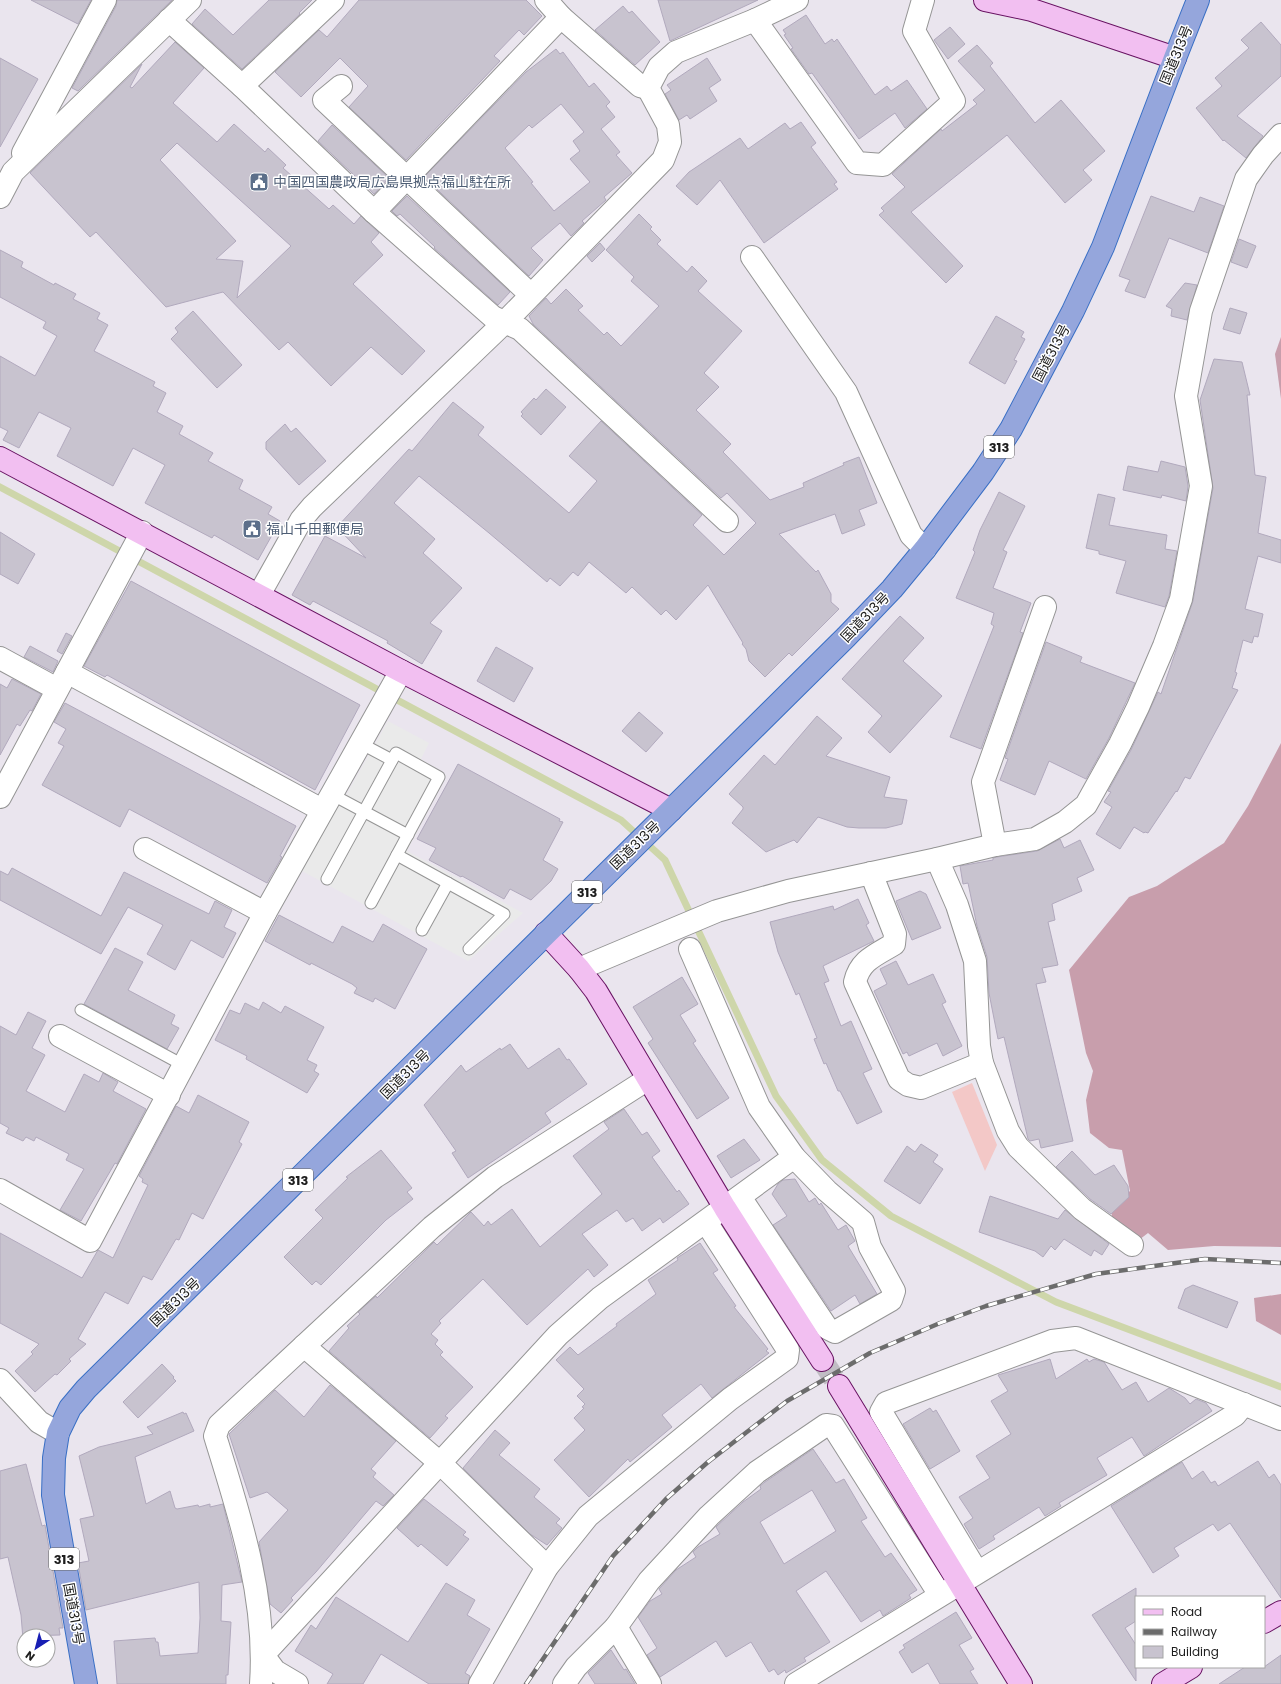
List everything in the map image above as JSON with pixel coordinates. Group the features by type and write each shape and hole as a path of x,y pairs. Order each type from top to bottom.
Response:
{"highway":[{"name":"国道313号","path":"86,1684 54,1495 54,1458 58,1433 70,1408 86,1389 846,638 892,589 925,549 983,472 1011,429 1070,318 1103,247 1174,58 1198,0"}],"street":[{"path":"0,196 105,0"},
{"path":"13,172 190,0"},
{"path":"242,86 333,0"},
{"path":"259,595 301,520 308,511 505,322 663,160 670,142 668,125 648,88 640,86 561,17 546,0"},
{"path":"648,88 659,67 676,52 755,20 797,0"},
{"path":"755,20 857,163 883,165 954,101 914,31 923,0"},
{"path":"985,0 1032,10 1174,58"},
{"path":"374,212 561,17"},
{"path":"169,20 242,86 374,212 493,317 520,329 727,521"},
{"path":"341,86 324,100 531,294"},
{"path":"578,969 685,923 717,911 788,891 995,845 1035,838 1065,822 1086,805 1123,738 1164,646 1181,599 1201,486 1186,396 1201,311 1246,179 1263,155 1281,135"},
{"path":"752,257 846,392 911,535 925,549"},
{"path":"0,458 133,549 259,595 397,677 671,810"},
{"path":"0,797 133,549"},
{"path":"995,845 983,782 1045,607"},
{"path":"0,658 62,680 326,802"},
{"path":"0,1190 90,1241 185,1066 265,913 397,677"},
{"path":"145,849 265,913"},
{"path":"937,859 957,905 975,961 979,1046 982,1063 1008,1131 1018,1147 1082,1209 1132,1245"},
{"path":"871,873 895,934 894,944 864,962 857,971 854,982 899,1080 908,1085 921,1088 982,1063"},
{"path":"546,933 596,991 648,1079 733,1202 827,1328 835,1332 890,1300 894,1291 870,1247 863,1222 827,1191 794,1157 759,1107 690,949"},
{"path":"60,1036 169,1095"},
{"path":"261,1684 263,1655 258,1596 239,1515 215,1436 219,1424 432,1227 494,1177 648,1079"},
{"path":"263,1655 558,1335 600,1298 794,1157"},
{"path":"733,1202 822,1360"},
{"path":"480,1684 546,1567 588,1516 730,1399 787,1358 788,1350 706,1222"},
{"path":"1021,1684 969,1577 881,1412 886,1403 1052,1341 1076,1338 1281,1419"},
{"path":"304,1346 440,1463 546,1567"},
{"path":"0,1380 39,1422 58,1433"},
{"path":"839,1386 969,1577"},
{"path":"796,1684 1235,1415 1244,1404"},
{"path":"564,1684 576,1667 616,1627 650,1582 709,1516 757,1472 826,1425 833,1426 940,1595"},
{"path":"1265,1621 1281,1612"},
{"path":"616,1627 650,1684"},
{"path":"263,1655 275,1671 298,1684"},
{"path":"1163,1684 1189,1668"}],"lane":[{"path":"360,743 392,760"},
{"path":"327,879 396,753 439,777 371,903"},
{"path":"326,802 364,811 408,835"},
{"path":"397,855 504,914 469,949"},
{"path":"422,930 448,883"},
{"path":"81,1010 185,1066"}],"shaded area":[{"path":"1281,337 1281,399 1275,354"},
{"path":"388,721 429,743 421,759 446,775 407,851 523,913 468,961 302,871 334,805 340,806"},
{"path":"1281,743 1281,1247 1214,1246 1168,1250 1148,1233 1135,1243 1110,1228 1113,1206 1130,1191 1122,1150 1109,1148 1090,1133 1086,1100 1093,1071 1086,1053 1069,970 1129,897 1157,886 1224,843 1248,806"},
{"path":"972,1083 997,1145 985,1171 952,1092"},
{"path":"1281,1294 1281,1335 1256,1321 1254,1298"}],"building":[{"path":"31,0 91,0 78,24"},
{"path":"117,0 172,0 78,91 72,88 116,6"},
{"path":"269,0 312,0 299,13 300,14 242,69 192,24 205,9 233,35"},
{"path":"359,0 526,0 542,16 524,35 519,30 494,56 500,61 406,160 349,107 368,86 340,58 301,97 275,72 319,30 327,37"},
{"path":"658,0 758,0 670,41"},
{"path":"623,6 629,13 632,11 660,42 635,65 595,30"},
{"path":"806,15 825,44 832,39 834,42 837,39 875,95 887,86 891,91 907,80 927,109 905,128 895,113 859,139 812,73 809,74 791,49 793,48 784,35 786,34 783,30"},
{"path":"1261,22 1281,45 1281,76 1237,116 1263,136 1246,158 1224,140 1223,141 1196,108 1222,86 1215,78 1249,48 1241,40"},
{"path":"950,27 965,44 948,59 934,40"},
{"path":"175,42 204,68 173,103 217,142 234,124 265,152 268,148 286,165 283,168 329,209 333,205 354,224 361,216 379,233 371,242 383,255 353,284 425,351 402,375 371,347 331,386 288,342 279,350 223,292 166,307 96,232 90,237 30,173 142,64 130,87 132,88","holes":["177,143 291,246 237,298 243,261 216,259 236,241 160,160"]},
{"path":"977,45 993,63 990,66 1035,123 1061,100 1105,151 1083,170 1092,180 1065,203 1007,135 911,212 963,266 946,283 879,215 884,211 881,208 905,187 892,174 941,129 942,131 977,104 973,100 985,90 958,61"},
{"path":"556,49 560,54 563,52 589,87 594,83 610,102 606,106 615,117 601,129 620,152 616,155 632,173 604,197 606,200 582,221 584,223 571,236 560,223 531,248 543,260 529,276 424,177 526,72","holes":["561,104 584,132 573,141 580,151 570,159 590,182 554,211 531,183 533,182 505,148 529,125 532,128"]},
{"path":"0,58 38,79 0,147"},
{"path":"707,58 721,80 709,88 717,101 690,119 687,115 679,120 665,94 671,90 667,85"},
{"path":"801,122 816,143 811,147 837,182 834,184 838,189 764,243 720,180 697,205 676,186 689,172 740,138 748,149 785,123 790,129"},
{"path":"332,125 389,178 374,194 318,141"},
{"path":"407,196 510,292 498,305 434,248 435,247 400,214 397,216 392,211"},
{"path":"1151,196 1194,212 1200,197 1224,206 1208,253 1169,238 1145,298 1125,291 1130,280 1119,276"},
{"path":"639,214 652,227 650,229 661,240 657,244 687,272 692,266 707,281 698,291 742,331 704,373 719,387 696,410 731,444 723,452 770,500 804,487 803,483 844,465 843,463 859,457 877,503 859,510 865,525 842,534 835,514 779,534 816,572 818,570 831,594 831,602 839,609 792,656 789,653 765,677 749,661 746,649 742,644 743,643 708,585 676,620 666,610 661,615 632,587 626,593 589,562 578,576 573,572 560,586 550,578 547,582 419,476 394,503 435,539 423,553 462,588 430,623 442,631 422,664 387,643 388,641 313,601 310,605 292,595 325,536 366,558 337,527 409,449 412,451 453,402 484,427 478,435 569,513 597,481 569,456 601,421 702,515 693,525 724,555 756,523 727,493 721,498 533,324 529,316 546,298 551,304 566,289 583,306 578,310 604,335 607,332 621,346 659,306 631,281 634,277 606,250"},
{"path":"1239,239 1256,246 1247,268 1231,262"},
{"path":"600,243 605,249 592,262 587,256"},
{"path":"0,250 23,262 21,267 54,285 55,283 76,294 73,299 100,313 97,319 108,325 94,351 155,382 153,386 166,393 157,412 183,426 179,434 213,453 208,461 243,480 239,489 272,507 268,514 280,521 258,560 214,535 212,538 145,503 165,465 133,448 113,486 57,456 71,428 39,412 19,448 3,440 8,431 0,427 0,356 35,376 57,336 43,328 46,322 0,297"},
{"path":"1185,283 1197,285 1187,320 1171,316 1172,309 1166,306"},
{"path":"1230,308 1247,313 1240,334 1223,329"},
{"path":"193,311 242,365 217,388 171,339 178,332 175,328"},
{"path":"996,316 1024,332 1021,337 1025,339 1014,360 1017,361 1005,384 969,363"},
{"path":"1214,359 1242,362 1250,395 1247,395 1255,475 1266,477 1258,533 1281,540 1281,563 1258,556 1245,609 1263,614 1258,637 1254,636 1252,643 1243,640 1235,672 1237,673 1232,688 1238,690 1190,779 1185,777 1177,792 1176,791 1148,833 1144,833 1134,827 1120,849 1096,834 1112,807 1104,802 1111,792 1108,791 1131,750 1158,692 1161,694 1193,601 1213,488 1200,400"},
{"path":"546,389 566,407 541,435 521,416 523,414 521,412 534,398 536,400"},
{"path":"285,424 291,432 296,428 326,461 299,485 266,449 266,442"},
{"path":"1161,461 1185,467 1188,486 1186,501 1162,495 1161,498 1123,490 1128,466 1158,472"},
{"path":"999,492 1025,506 1003,550 1007,552 993,588 1031,603 1020,632 1023,633 981,749 950,737 994,626 991,624 994,613 956,598 975,552 973,550 980,530"},
{"path":"1098,494 1115,498 1109,525 1167,535 1165,549 1177,551 1169,596 1165,607 1116,593 1126,561 1099,554 1099,551 1086,548"},
{"path":"0,532 35,554 18,584 0,574"},
{"path":"131,581 360,705 315,790 107,675 105,677 84,666"},
{"path":"900,616 924,638 903,661 942,696 890,753 868,732 882,716 842,679"},
{"path":"66,633 72,636 62,654 57,651"},
{"path":"1046,642 1082,657 1080,662 1135,683 1109,738 1086,779 1049,761 1035,795 1000,780 1008,759 1005,758"},
{"path":"30,646 58,661 53,672 24,657"},
{"path":"496,647 533,668 514,702 477,681"},
{"path":"12,679 41,694 32,711 30,710 20,726 17,724 0,755 0,684 7,688"},
{"path":"65,703 296,826 280,856 282,857 267,883 129,809 120,827 42,785 64,746 58,743 66,729 54,722"},
{"path":"639,712 663,733 646,752 622,731"},
{"path":"817,716 842,738 826,756 890,777 884,797 907,800 902,824 886,828 847,827 818,817 797,843 794,840 766,852 732,823 743,807 729,794 764,755 775,765"},
{"path":"458,764 563,822 543,860 558,869 551,881 531,900 510,889 504,899 429,860 436,848 417,839"},
{"path":"1060,839 1064,848 1080,840 1094,870 1077,878 1082,891 1052,904 1055,920 1048,922 1058,965 1042,968 1046,982 1036,984 1073,1141 1041,1148 1039,1139 1030,1141 1028,1139 1004,1037 998,1039 989,993 987,957 977,926 968,883 963,884 960,866 993,860 993,858 997,857 1037,851"},
{"path":"12,868 101,916 124,872 209,914 215,901 232,910 224,927 236,933 223,958 191,940 175,970 147,954 163,925 128,907 101,954 0,900 0,871 8,875"},
{"path":"920,891 926,894 941,928 912,940 896,901"},
{"path":"858,899 869,923 866,925 874,941 823,966 829,981 824,983 841,1026 851,1021 872,1069 863,1073 882,1112 857,1124 840,1091 838,1091 826,1063 824,1064 814,1039 817,1038 799,993 796,995 778,952 770,922 833,906 834,910"},
{"path":"279,915 333,943 342,926 373,942 383,924 427,949 395,1009 375,998 373,1002 354,993 357,988 352,984 311,963 310,965 265,941"},
{"path":"115,948 143,962 128,990 175,1015 171,1024 179,1028 167,1049 84,1004"},
{"path":"896,961 908,985 933,974 946,1002 942,1004 962,1046 943,1056 937,1043 909,1056 907,1052 903,1054 874,991 887,984 880,969"},
{"path":"682,977 698,1004 680,1015 696,1041 693,1043 729,1098 697,1119 648,1043 653,1039 633,1007"},
{"path":"263,1002 281,1013 285,1006 324,1027 307,1060 317,1065 314,1071 319,1074 307,1093 246,1059 247,1056 215,1040 230,1010 240,1014 245,1003 259,1010"},
{"path":"28,1012 46,1021 32,1048 45,1055 26,1091 65,1112 84,1074 99,1082 103,1073 118,1082 113,1091 146,1109 117,1164 115,1163 81,1221 60,1210 84,1169 66,1160 69,1154 36,1137 34,1141 26,1137 23,1141 6,1133 9,1128 0,1123 0,1026 16,1035"},
{"path":"510,1044 528,1069 559,1048 587,1084 545,1113 551,1122 468,1178 452,1153 456,1151 424,1105 461,1065 466,1072 500,1048 501,1050"},
{"path":"198,1095 249,1122 239,1142 242,1144 203,1219 192,1213 179,1240 176,1239 152,1280 143,1276 128,1304 105,1292 78,1339 86,1344 69,1359 71,1361 57,1375 55,1374 35,1392 15,1371 33,1354 31,1352 39,1344 0,1323 0,1233 82,1278 98,1250 113,1258 148,1185 142,1182 143,1179 139,1176 176,1106 189,1113"},
{"path":"624,1109 642,1135 647,1132 660,1151 652,1157 677,1192 679,1190 689,1204 663,1223 660,1218 642,1231 633,1218 626,1222 617,1210 582,1234 608,1265 594,1277 588,1269 527,1325 483,1279 439,1321 441,1323 431,1334 438,1340 435,1344 443,1352 440,1355 473,1387 445,1416 448,1418 430,1438 329,1351 349,1328 347,1326 360,1314 358,1312 376,1296 377,1298 434,1242 437,1245 471,1212 484,1226 488,1221 491,1225 512,1209 540,1247 602,1194 573,1156 609,1129 604,1122"},
{"path":"744,1139 760,1160 731,1178 717,1156"},
{"path":"921,1144 938,1155 933,1162 943,1169 920,1204 884,1181 907,1146 915,1152"},
{"path":"381,1150 412,1188 407,1192 413,1199 386,1220 321,1285 316,1281 312,1285 284,1257 323,1218 315,1210 348,1178 346,1177"},
{"path":"1072,1151 1095,1175 1114,1165 1128,1186 1129,1197 1111,1214 1090,1199 1056,1167"},
{"path":"795,1179 809,1202 815,1198 819,1205 821,1203 838,1230 846,1225 855,1241 848,1246 877,1294 860,1304 855,1295 831,1311 773,1225 787,1216 772,1194 778,1184 783,1180"},
{"path":"990,1196 1058,1219 1065,1210 1109,1244 1102,1255 1094,1250 1091,1256 1064,1239 1055,1250 1051,1246 1043,1257 1035,1251 979,1232"},
{"path":"700,1243 718,1270 713,1273 736,1306 734,1307 768,1349 766,1351 769,1353 712,1398 701,1384 662,1415 672,1427 630,1462 628,1459 589,1497 554,1460 585,1430 574,1418 584,1408 582,1407 585,1404 577,1396 584,1389 556,1360 570,1347 578,1355 617,1326 616,1324 656,1294 648,1280"},
{"path":"1193,1285 1238,1302 1227,1328 1178,1308 1185,1289"},
{"path":"1050,1359 1056,1379 1087,1359 1089,1362 1094,1359 1104,1362 1122,1390 1136,1382 1148,1402 1169,1388 1185,1398 1190,1404 1196,1399 1206,1403 1212,1411 1144,1456 1132,1437 1097,1458 1107,1475 1059,1503 1061,1506 1045,1516 1039,1507 993,1536 995,1539 979,1549 964,1524 973,1518 959,1497 990,1478 976,1456 1011,1434 991,1401 1008,1391 998,1375"},
{"path":"162,1364 176,1381 138,1418 123,1402"},
{"path":"330,1385 396,1441 371,1469 376,1473 373,1477 394,1495 383,1506 376,1501 316,1572 291,1598 293,1600 281,1613 270,1604 259,1542 288,1510 267,1492 250,1498 229,1434 275,1390 304,1417"},
{"path":"930,1408 933,1412 936,1410 960,1451 930,1469 903,1424"},
{"path":"183,1412 184,1414 186,1413 194,1431 135,1457 146,1504 170,1491 175,1508 177,1509 198,1505 199,1507 210,1504 210,1507 223,1504 242,1582 222,1585 221,1621 231,1622 228,1675 226,1675 226,1684 117,1684 114,1641 155,1638 156,1642 158,1642 160,1656 198,1653 200,1618 199,1582 86,1610 78,1563 89,1561 80,1519 94,1516 79,1456 99,1447 153,1434 147,1427"},
{"path":"495,1430 510,1443 499,1455 540,1489 534,1497 560,1519 556,1523 562,1528 547,1545 530,1534 463,1468"},
{"path":"813,1449 836,1483 844,1479 867,1518 861,1521 885,1557 891,1553 917,1590 909,1595 911,1598 883,1616 880,1610 861,1622 826,1571 796,1591 830,1642 804,1658 806,1661 786,1673 785,1670 778,1675 774,1669 769,1672 751,1642 726,1657 716,1641 660,1677 647,1655 657,1648 638,1617 650,1601 662,1594 659,1589 676,1570 696,1557 693,1552 698,1547 720,1534 716,1527 743,1502 761,1489 760,1486","holes":["812,1490 836,1531 784,1564 760,1522"]},
{"path":"1258,1461 1269,1478 1274,1474 1281,1485 1281,1598 1230,1523 1218,1531 1213,1524 1174,1548 1179,1556 1153,1573 1111,1506 1182,1462 1192,1479 1203,1471 1211,1483 1215,1481 1218,1486"},
{"path":"26,1464 42,1526 45,1525 63,1628 59,1628 60,1635 56,1635 56,1628 22,1628 21,1615 8,1557 0,1559 0,1471"},
{"path":"424,1499 466,1532 463,1535 469,1539 447,1566 421,1544 418,1547 397,1528"},
{"path":"446,1583 475,1600 467,1615 490,1629 465,1673 470,1676 468,1684 429,1684 381,1654 363,1684 327,1684 333,1674 295,1651 311,1625 316,1629 336,1597 408,1642"},
{"path":"1136,1588 1135,1622 1125,1628 1135,1643 1136,1681 1092,1615"},
{"path":"956,1612 972,1638 959,1645 974,1669 970,1671 978,1684 940,1684 928,1663 912,1673 899,1652 905,1648 903,1645"},
{"path":"611,1650 624,1670 626,1669 635,1684 595,1684 588,1673"},
{"path":"1281,1655 1281,1684 1219,1684 1243,1668 1265,1668 1265,1666"}],"waterway":[{"path":"0,487 621,820 665,860 776,1096 822,1160 891,1216 1056,1302 1281,1387"}],"tunnel":[{"path":"822,1360 839,1386"}],"railway":[{"path":"526,1684 613,1556 666,1499 708,1462 787,1401 870,1353 940,1323 986,1306 1096,1274 1205,1259 1281,1263"}],"place":[{"name":"中国四国農政局広島県拠点福山駐在所","path":"259,182"},
{"name":"福山千田郵便局","path":"252,529"}]}
